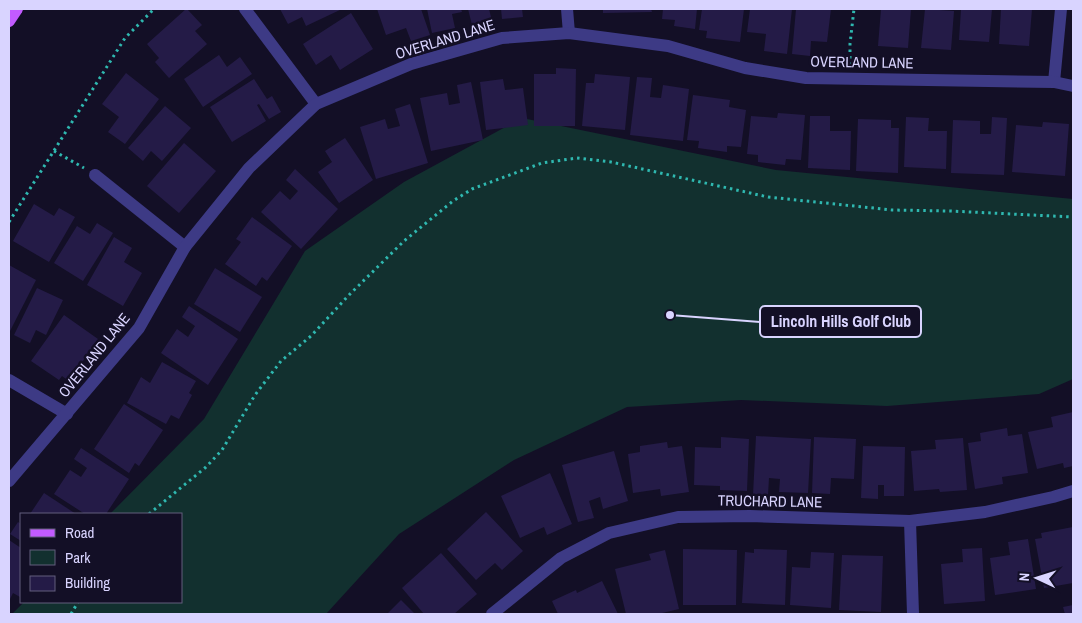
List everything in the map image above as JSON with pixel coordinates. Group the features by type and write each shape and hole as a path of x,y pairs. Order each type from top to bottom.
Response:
{"main road":[{"path":"9,21 16,9"}],"street":[{"path":"245,9 316,104"},
{"path":"567,9 569,33"},
{"path":"1054,82 1061,9"},
{"name":"OVERLAND LANE","path":"9,481 139,328 185,247 249,168 316,104 412,64 502,38 569,33 668,46 745,68 806,78 1054,82 1073,86"},
{"path":"95,174 185,247"},
{"path":"9,380 67,414"},
{"name":"TRUCHARD LANE","path":"492,614 562,558 609,533 678,517 750,516 910,521 985,512 1073,491"},
{"path":"910,521 913,614"}],"path":[{"path":"9,222 125,38 154,9"},
{"path":"850,79 850,44 854,9"},
{"path":"54,151 95,174"},
{"path":"150,513 206,467 222,450 255,395 281,361 311,336 349,295 410,235 453,201 472,189 542,163 577,158 611,162 768,197 892,210 1073,217"},
{"path":"71,614 77,603"}],"green space":[{"path":"522,118 776,170 1073,199 1073,379 1039,394 887,406 741,400 627,407 514,460 399,534 326,614 12,614 23,603 182,603 182,513 111,513 204,419 305,251 404,182"}],"building":[{"path":"186,9 202,25 195,31 207,44 169,78 155,62 159,58 147,44"},
{"path":"280,9 342,9 306,26 302,17 288,24"},
{"path":"377,9 421,9 430,35 411,41 406,28 386,35"},
{"path":"427,9 461,9 462,12 452,14 455,28 432,33"},
{"path":"468,9 489,9 492,21 472,25"},
{"path":"501,9 522,9 523,17 502,19"},
{"path":"603,9 651,9 652,12 603,13"},
{"path":"663,9 697,9 695,29 674,26 675,20 662,19"},
{"path":"702,9 744,9 740,42 706,38 707,31 699,30"},
{"path":"750,9 792,9 787,54 764,51 766,34 747,32"},
{"path":"796,9 831,9 827,42 811,41 810,56 792,54"},
{"path":"881,9 911,9 908,48 878,46"},
{"path":"925,9 954,11 951,50 921,48"},
{"path":"961,9 992,9 989,42 959,40"},
{"path":"1001,9 1032,9 1029,46 999,44"},
{"path":"351,13 373,49 340,70 331,55 316,65 303,44"},
{"path":"219,55 227,67 240,57 252,74 203,107 184,79"},
{"path":"556,68 576,69 575,126 534,126 534,74 556,74"},
{"path":"126,73 159,99 125,144 108,132 119,117 102,104"},
{"path":"595,74 630,77 625,130 582,126 586,83 594,83"},
{"path":"637,77 652,78 650,97 661,98 663,85 689,89 683,141 630,135"},
{"path":"254,79 267,99 272,96 281,112 269,119 259,104 257,105 266,121 232,142 210,107"},
{"path":"503,79 505,90 523,88 528,125 486,130 480,82"},
{"path":"471,82 483,140 431,151 420,98 447,93 449,105 460,103 457,85"},
{"path":"693,95 730,100 729,107 746,110 741,147 727,146 727,152 698,148 699,141 687,140"},
{"path":"410,104 428,163 376,179 360,127 385,119 388,129 400,126 395,109"},
{"path":"165,106 191,128 162,161 151,151 143,161 128,148"},
{"path":"778,113 805,115 801,160 786,159 785,165 758,162 758,155 747,154 751,116 777,118"},
{"path":"810,116 830,116 830,131 851,131 850,170 808,168"},
{"path":"906,117 929,118 928,131 947,131 946,169 904,167"},
{"path":"992,117 1007,118 1004,175 951,173 953,120 980,121 980,134 991,134"},
{"path":"858,119 891,120 891,128 899,128 898,173 856,171"},
{"path":"1043,122 1069,124 1065,176 1012,172 1016,125 1042,127"},
{"path":"345,138 373,180 339,203 318,172 332,162 325,151"},
{"path":"184,143 216,171 179,213 147,186"},
{"path":"295,169 338,209 301,249 261,212 280,191 290,200 298,191 286,180"},
{"path":"34,204 54,216 59,208 75,217 49,262 13,241"},
{"path":"252,217 292,246 267,281 262,277 256,286 225,264 241,242 236,239"},
{"path":"97,223 113,233 83,281 54,263 77,226 90,234"},
{"path":"114,237 132,248 124,262 142,273 123,306 87,285"},
{"path":"9,265 36,280 9,333"},
{"path":"215,268 262,297 240,332 194,304"},
{"path":"37,288 63,300 46,335 36,330 30,343 14,335"},
{"path":"189,306 238,339 208,385 161,353 177,329 188,337 195,326 182,317"},
{"path":"64,315 98,339 69,381 62,376 59,380 31,361"},
{"path":"162,362 196,381 189,393 192,395 179,419 171,415 166,424 127,403 141,377 150,383"},
{"path":"124,404 163,430 139,466 135,463 129,473 94,449"},
{"path":"1073,412 1073,466 1064,468 1063,463 1037,469 1028,432 1053,427 1051,417"},
{"path":"1007,428 1008,436 1022,434 1028,473 1002,477 1003,484 975,489 968,443 981,441 980,433"},
{"path":"756,436 811,439 808,493 779,492 780,479 769,478 768,495 753,495"},
{"path":"721,437 749,439 747,491 720,490 720,486 694,485 695,447 721,448"},
{"path":"814,437 856,439 854,479 831,478 830,494 812,493"},
{"path":"963,438 967,490 940,492 939,489 914,491 911,451 936,449 935,440"},
{"path":"667,442 668,448 682,446 689,492 661,496 660,489 633,493 628,454 640,452 640,446"},
{"path":"863,446 905,447 904,496 884,496 884,485 878,485 878,499 861,498"},
{"path":"81,448 129,479 107,513 83,513 54,494 70,470 81,477 87,468 74,459"},
{"path":"614,451 628,501 603,509 600,497 589,501 594,518 578,522 562,465"},
{"path":"550,473 572,524 547,535 544,527 520,538 501,496"},
{"path":"44,493 74,513 31,513"},
{"path":"486,512 523,551 502,570 495,563 476,580 447,549"},
{"path":"18,522 20,523 20,540 10,534"},
{"path":"1073,527 1073,583 1044,588 1035,539 1042,538 1041,533"},
{"path":"1028,539 1036,589 995,595 990,558 1010,555 1008,542"},
{"path":"9,540 20,547 20,597 13,593 9,601"},
{"path":"982,548 985,601 944,604 941,564 963,562 962,549"},
{"path":"683,549 737,550 736,605 683,605"},
{"path":"754,549 787,550 785,605 742,603 745,552 754,553"},
{"path":"665,550 679,609 658,614 626,614 615,569 651,560 649,554"},
{"path":"811,552 834,553 831,608 790,605 792,567 810,568"},
{"path":"441,553 477,594 454,614 424,614 402,588"},
{"path":"842,555 883,556 881,612 839,610"},
{"path":"602,581 618,614 558,614 552,601 576,590 577,593"},
{"path":"401,600 415,614 387,614"},
{"path":"1073,605 1073,614 1065,614 1063,607"}],"place":[{"name":"Lincoln Hills Golf Club","path":"670,315"}]}
